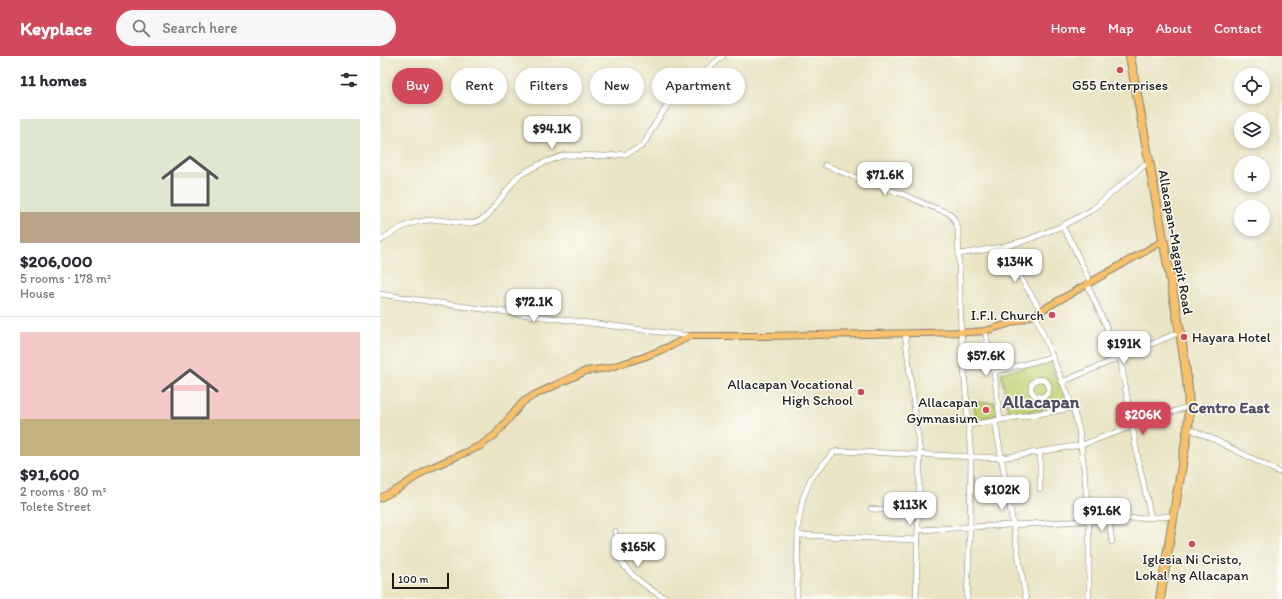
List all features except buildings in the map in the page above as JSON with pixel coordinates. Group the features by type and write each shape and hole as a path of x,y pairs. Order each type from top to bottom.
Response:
{"highway":[{"name":"Allacapan-Magapit Road","path":"1130,56 1180,332 1189,406 1188,428 1160,599"}],"main road":[{"path":"380,498 398,489 434,466 480,446 495,435 523,402 534,395 586,370 608,368 673,345 690,336 764,336 985,331 1024,319 1041,311 1163,242"}],"street":[{"path":"380,241 397,229 420,221 444,220 471,224 482,220 488,216 518,176 558,157 574,155 607,156 626,154 636,150 645,142 671,100 723,56"},
{"path":"959,254 1002,247 1036,237 1062,226 1092,210 1148,162"},
{"path":"826,165 949,213 954,219 958,229 961,332 971,457 967,599"},
{"path":"1062,226 1073,245 1120,357 1132,426 1151,518"},
{"path":"1002,247 1041,311"},
{"path":"380,294 690,336"},
{"path":"1035,314 1073,408 1081,444 1089,521 1089,599"},
{"path":"985,331 994,372 1001,458 1026,599"},
{"path":"1062,382 1180,332"},
{"path":"905,333 920,454 916,599"},
{"path":"994,372 1052,357"},
{"path":"796,599 798,525 805,490 811,478 834,452 842,451 1001,458 1081,444 1189,406"},
{"path":"969,425 1073,408"},
{"path":"1188,428 1279,472"},
{"path":"1040,452 1040,489"},
{"path":"871,509 918,511"},
{"path":"918,530 1014,526 1174,516"},
{"path":"1110,520 1112,542"},
{"path":"615,531 616,547 619,559 638,580 668,599"},
{"path":"798,535 918,540"}],"green space":[{"path":"1050,361 1067,402 1066,405 1064,407 1009,414 1001,373"},
{"name":"Allacapan Gymnasium","path":"995,402 995,405 998,405 998,414 996,414 996,417 975,418 974,403"}],"place":[{"name":"G55 Enterprises","path":"1120,70"},
{"name":"I.F.I. Church","path":"1052,315"},
{"name":"Hayara Hotel","path":"1184,337"},
{"name":"Allacapan Vocational High School","path":"861,392"},
{"name":"Allacapan Gymnasium","path":"986,410"},
{"name":"Iglesia Ni Cristo, Lokal ng Allacapan","path":"1192,544"}],"district":[{"name":"Allacapan","path":"1041,402"},
{"name":"Centro East","path":"1229,407"}]}
